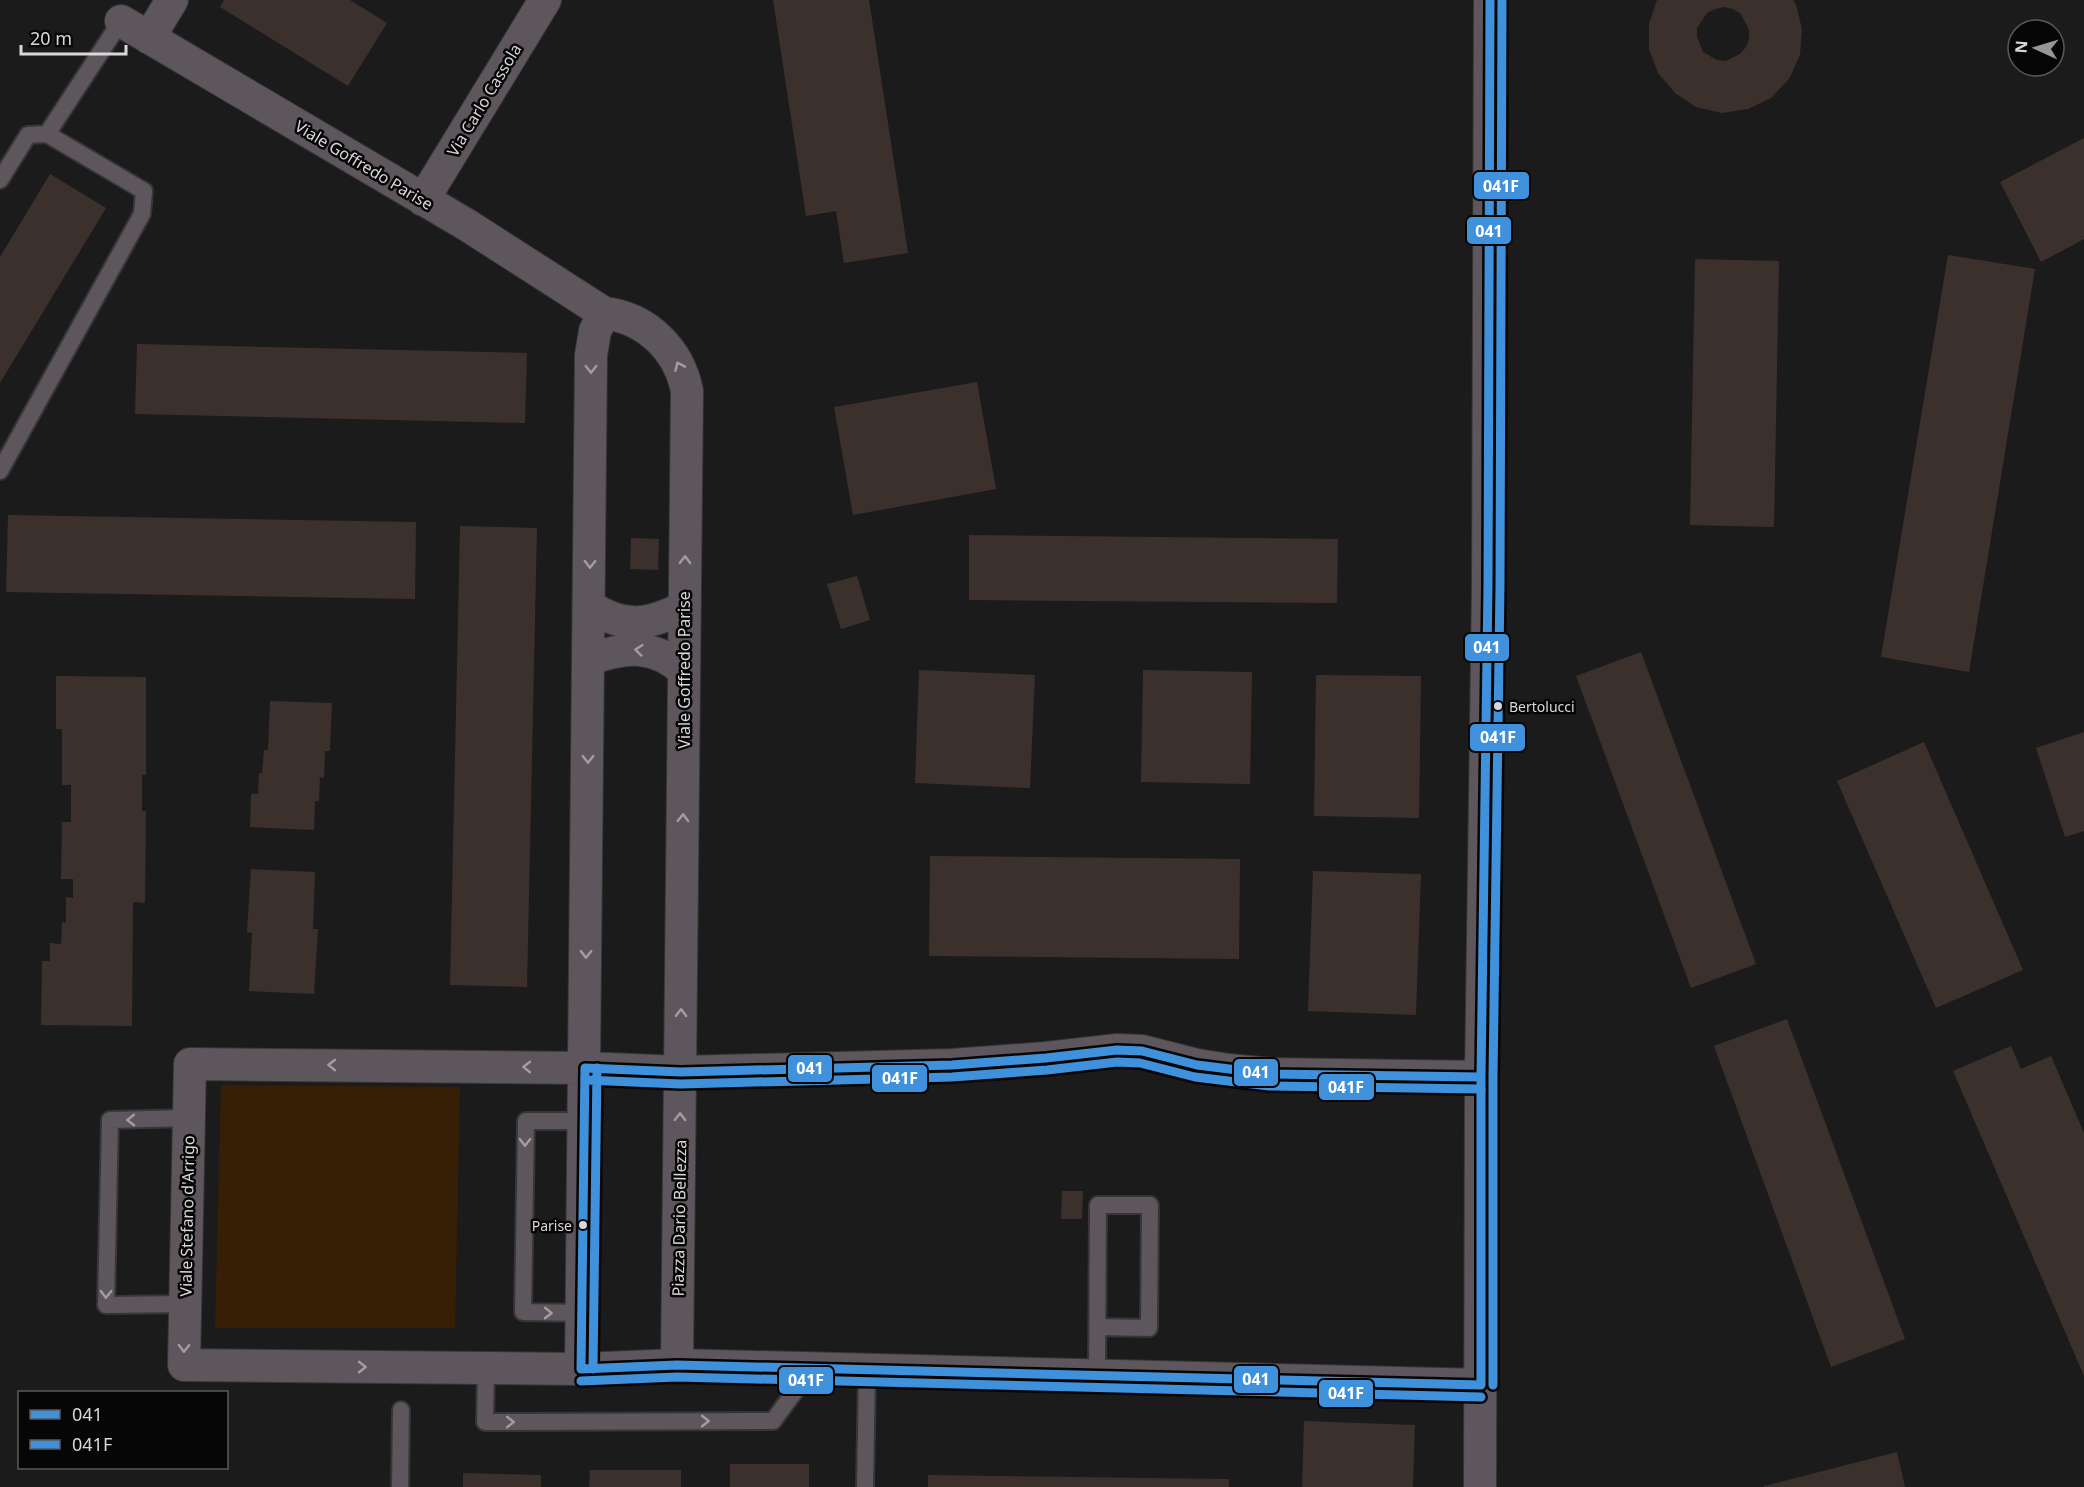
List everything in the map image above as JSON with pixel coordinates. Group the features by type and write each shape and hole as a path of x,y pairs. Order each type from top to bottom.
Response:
{"street":[{"path":"149,38 172,0"},
{"name":"Via Carlo Cassola","path":"423,200 545,0"},
{"path":"1480,1487 1481,1077 1488,586 1490,0"},
{"name":"Viale Goffredo Parise","path":"121,21 423,200 604,314 626,319 659,338 675,358 685,380 687,403 681,1071"},
{"path":"581,1369 591,355 595,331 604,314"},
{"path":"589,606 616,621 631,623 666,616 685,607"},
{"path":"589,659 629,649 641,650 659,654 673,661 684,671"},
{"name":"Viale Stefano d'Arrigo","path":"1481,1077 1270,1074 1197,1065 1142,1051 1118,1050 962,1065 681,1071 190,1064 184,1365 581,1369 677,1365 1481,1385"},
{"name":"Piazza Dario Bellezza","path":"677,1365 681,1071"}],"lane":[{"path":"47,134 121,21"},
{"path":"0,180 28,135 47,134 144,191 142,214 0,471"},
{"path":"185,1304 106,1305 109,1132 110,1120 189,1118"},
{"path":"582,1313 523,1312 525,1121 584,1121"},
{"path":"1097,1327 1149,1328 1150,1205 1098,1205 1097,1327 1097,1376"},
{"path":"486,1368 485,1422 773,1421 812,1368"},
{"path":"865,1487 867,1370"},
{"path":"400,1487 401,1410"}],"shaded area":[{"path":"221,1085 460,1087 455,1328 215,1328"}],"building":[{"path":"224,0 350,0 387,23 348,86 220,7"},
{"path":"773,0 869,0 908,253 844,263 836,211 806,216"},
{"path":"1657,0 1793,0 1802,29 1800,55 1789,79 1771,98 1748,109 1722,113 1696,107 1675,93 1658,73 1649,49 1649,24","holes":["1724,7 1741,14 1749,30 1749,40 1740,54 1726,61 1717,60 1703,52 1697,37 1697,28 1707,13"]},
{"path":"2084,138 2084,239 2041,262 2000,182"},
{"path":"50,174 106,208 0,383 0,257"},
{"path":"1948,255 2035,269 1969,672 1881,657"},
{"path":"1695,259 1779,261 1774,527 1690,525"},
{"path":"137,344 527,353 525,423 135,414"},
{"path":"977,382 996,489 853,515 834,407"},
{"path":"8,515 416,522 415,599 6,592"},
{"path":"460,526 537,528 527,987 450,985"},
{"path":"969,535 1338,539 1337,603 969,600"},
{"path":"631,538 659,539 658,570 630,569"},
{"path":"857,576 870,620 841,629 827,584"},
{"path":"1641,652 1756,964 1691,988 1576,676"},
{"path":"919,670 1035,675 1030,788 915,783"},
{"path":"1143,670 1252,672 1250,784 1141,782"},
{"path":"1316,675 1421,676 1419,818 1314,816"},
{"path":"56,676 146,677 146,775 142,775 142,811 146,811 145,903 133,902 132,1026 41,1025 42,961 50,961 50,943 61,944 62,922 66,923 66,897 73,898 73,879 61,879 62,822 71,822 71,785 62,785 62,729 56,729"},
{"path":"270,701 332,703 330,751 325,751 324,778 320,777 319,801 315,801 314,830 250,827 251,794 258,794 259,773 262,773 264,750 268,750"},
{"path":"2084,732 2084,831 2065,837 2036,748"},
{"path":"1924,742 2023,970 1936,1008 1837,781"},
{"path":"930,856 1240,859 1239,959 929,956"},
{"path":"251,869 315,872 313,929 318,929 314,994 249,991 252,933 247,932"},
{"path":"1313,871 1421,874 1416,1015 1308,1011"},
{"path":"1787,1019 1905,1339 1831,1367 1714,1046"},
{"path":"2011,1046 2021,1069 2051,1056 2084,1133 2084,1376 1953,1071"},
{"path":"1062,1191 1083,1191 1082,1219 1061,1219"},
{"path":"1304,1421 1415,1425 1413,1487 1302,1487"},
{"path":"1897,1452 1905,1487 1764,1487 1764,1486"},
{"path":"730,1464 809,1464 809,1487 730,1487"},
{"path":"590,1470 681,1470 681,1487 589,1487"},
{"path":"463,1473 541,1475 541,1487 463,1487"},
{"path":"928,1475 1229,1479 1229,1487 928,1487"}],"transit line":[{"name":"041","path":"1481,1385 1481,1077 1488,586 1490,0"},
{"name":"041F","path":"1493,1385 1493,1077 1500,586 1502,0"},
{"name":"041","path":"585,1068 681,1072 952,1065 1117,1050 1142,1051 1197,1065 1270,1074 1481,1077"},
{"name":"041F","path":"585,1080 681,1084 952,1077 1117,1062 1140,1063 1195,1077 1269,1086 1481,1089"},
{"name":"041","path":"581,1369 585,1068"},
{"name":"041F","path":"593,1369 597,1068"},
{"name":"041","path":"581,1369 677,1365 1481,1385"},
{"name":"041F","path":"581,1381 677,1377 1481,1397"}],"place":[{"name":"Bertolucci","path":"1498,706"},
{"name":"Parise","path":"583,1225"}]}
